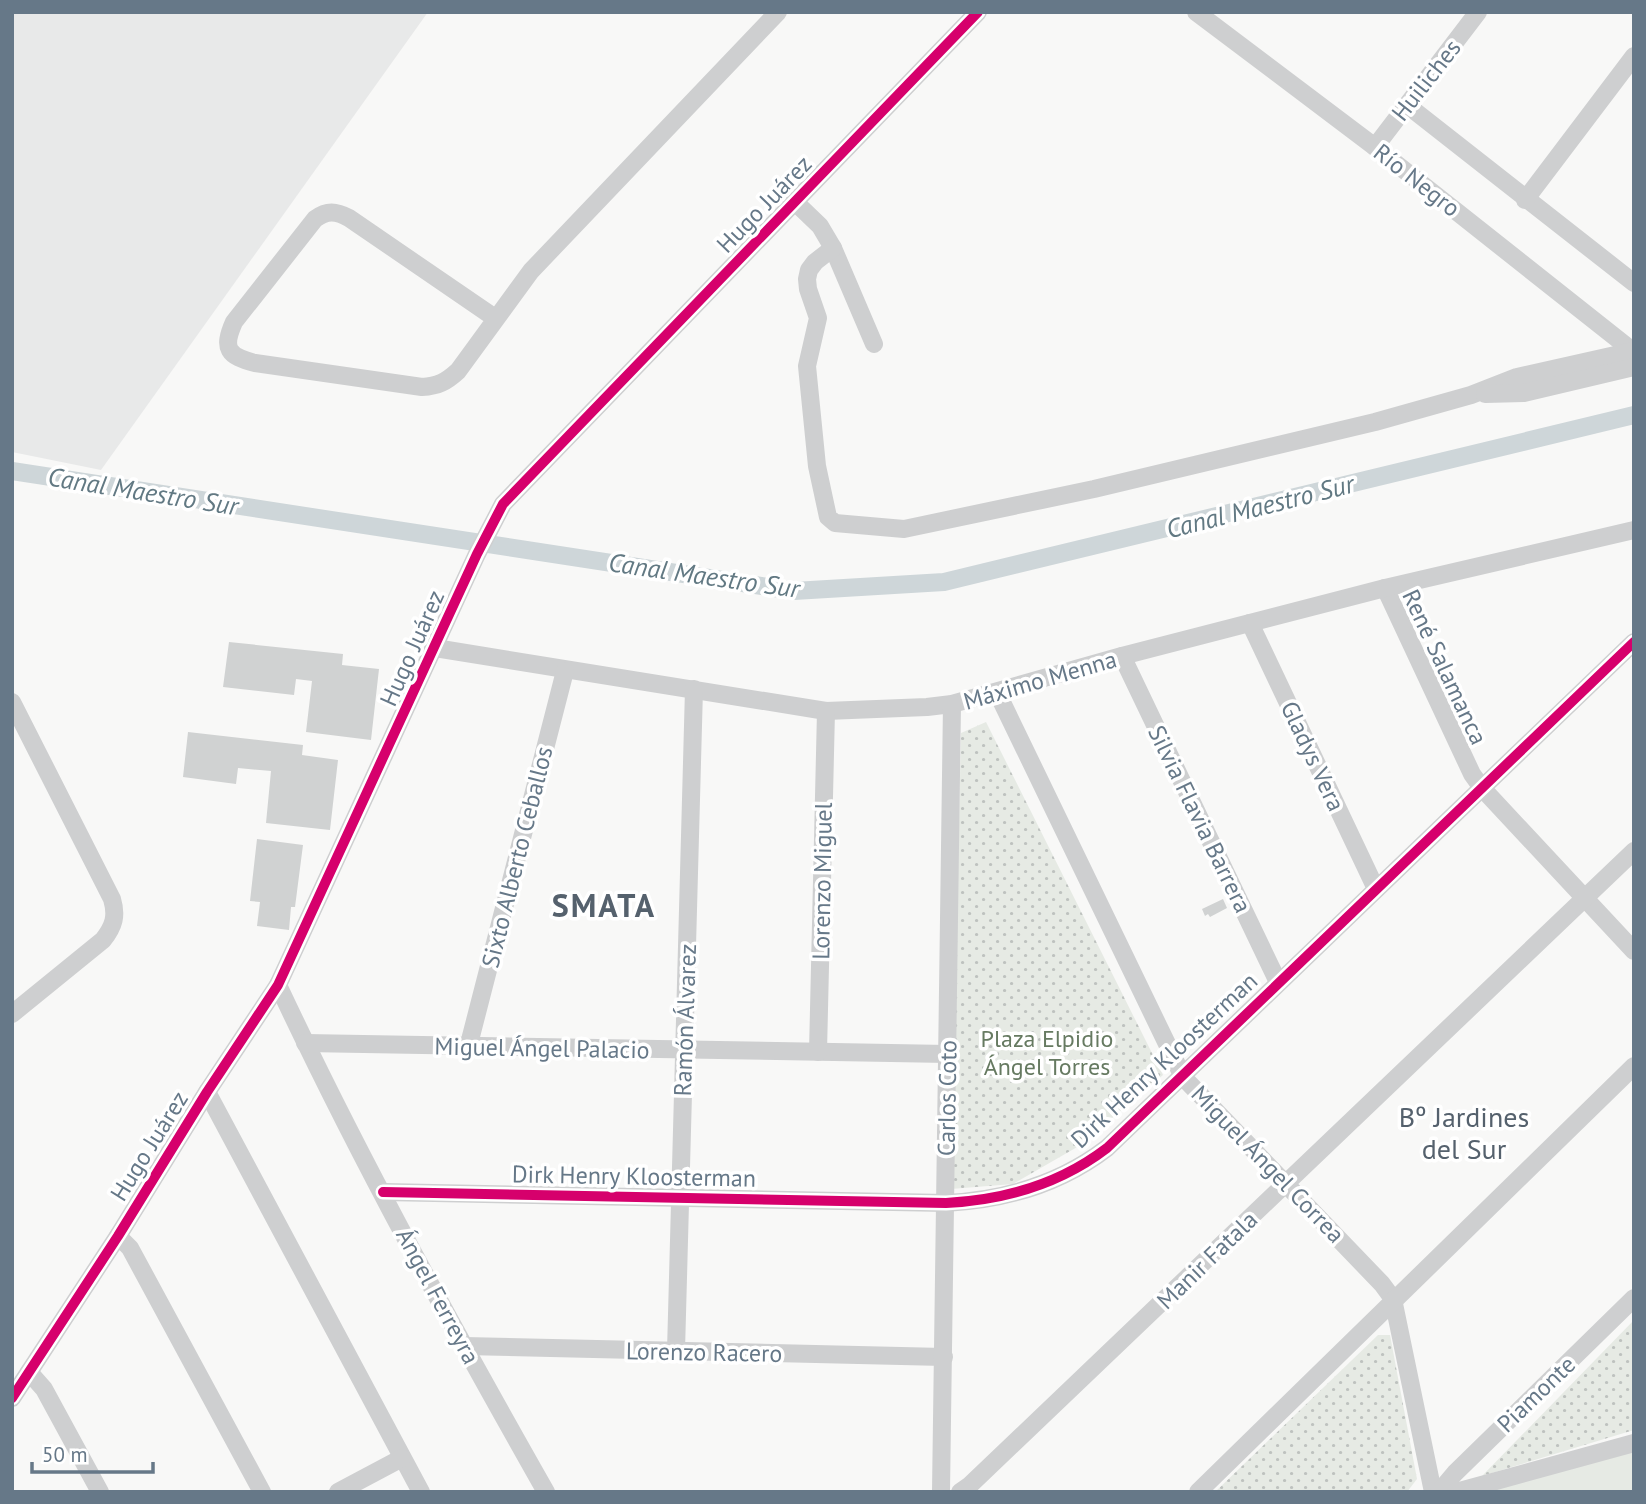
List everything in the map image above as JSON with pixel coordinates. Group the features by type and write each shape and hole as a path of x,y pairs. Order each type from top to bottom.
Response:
{"street":[{"path":"495,318 349,218 329,212 315,219 234,322 228,346 231,354 238,359 255,363 422,387 437,386 448,381 531,271 778,12"},
{"name":"Hugo Juárez","path":"12,1398 278,985 477,554 503,504 978,12"},
{"name":"Río Negro","path":"1196,12 1375,147 1633,357"},
{"name":"Huiliches","path":"1375,147 1478,12"},
{"path":"1525,200 1634,56"},
{"path":"1407,105 1634,283"},
{"path":"795,202 820,226 833,248 874,344"},
{"path":"833,248 815,262 807,279 807,289 818,318 807,366 817,466 828,517 835,523 904,529 1094,489 1335,432 1471,395 1517,377 1633,357"},
{"name":"Máximo Menna","path":"435,648 565,671 826,710 927,707 952,704 1122,656 1385,588 1634,530"},
{"name":"René Salamanca","path":"1385,588 1472,774 1634,951"},
{"name":"Gladys Vera","path":"1250,623 1376,889"},
{"name":"Dirk Henry Kloosterman","path":"383,1192 946,1203 986,1199 1024,1191 1085,1165 1108,1148 1184,1077 1278,982 1634,642"},
{"name":"Silvia Flavia Barrera","path":"1122,656 1278,982"},
{"name":"Sixto Alberto Ceballos","path":"469,1044 565,671"},
{"name":"Ramón Álvarez","path":"676,1351 694,690"},
{"name":"Miguel Ángel Correa","path":"997,692 1184,1077 1382,1284 1393,1299 1433,1492"},
{"path":"12,702 111,899 115,919 113,928 103,940 12,1014"},
{"name":"Carlos Coto","path":"941,1492 952,704"},
{"name":"Lorenzo Miguel","path":"818,1052 826,710"},
{"name":"Manir Fatala","path":"960,1492 1634,852"},
{"name":"Ángel Ferreyra","path":"278,985 305,1043 464,1346 546,1492"},
{"name":"Miguel Ángel Palacio","path":"305,1043 948,1054"},
{"path":"1198,1492 1634,1066"},
{"path":"207,1092 421,1492"},
{"path":"118,1236 130,1248 262,1492"},
{"name":"Piamonte","path":"1439,1492 1455,1473 1634,1297"},
{"name":"Lorenzo Racero","path":"464,1346 944,1357"},
{"path":"29,1372 44,1389 100,1492"},
{"path":"1456,1492 1634,1443"},
{"path":"338,1492 402,1458"}],"shaded area":[{"path":"12,12 428,12 101,470 12,452"}],"green space":[{"name":"Plaza Elpidio Ángel Torres","path":"986,722 1163,1075 1079,1146 1013,1184 951,1189 961,733"},
{"path":"1634,1320 1634,1430 1482,1476"},
{"path":"1378,1335 1390,1335 1417,1479 1407,1492 1215,1492"},
{"path":"1634,1450 1634,1492 1480,1492"}],"building":[{"path":"229,642 343,654 342,665 379,669 371,740 306,732 312,681 296,679 294,695 223,687"},
{"path":"188,732 303,745 302,755 338,760 330,830 266,823 271,771 238,768 236,784 183,777"},
{"path":"257,839 303,845 295,907 291,907 289,930 257,926 260,902 250,901"},
{"path":"1223,899 1227,908 1210,917 1208,914 1205,916 1202,909"}],"waterway":[{"name":"Canal Maestro Sur","path":"12,471 794,591 944,582 1634,415"}],"cycle path":[{"path":"12,1398 278,985 477,554 503,504 978,12"},
{"path":"383,1192 946,1203 1010,1194 1051,1180 1089,1161 1107,1148 1634,642"}],"district":[{"name":"SMATA","path":"604,905"},
{"name":"Bº Jardines del Sur","path":"1464,1132"}]}
